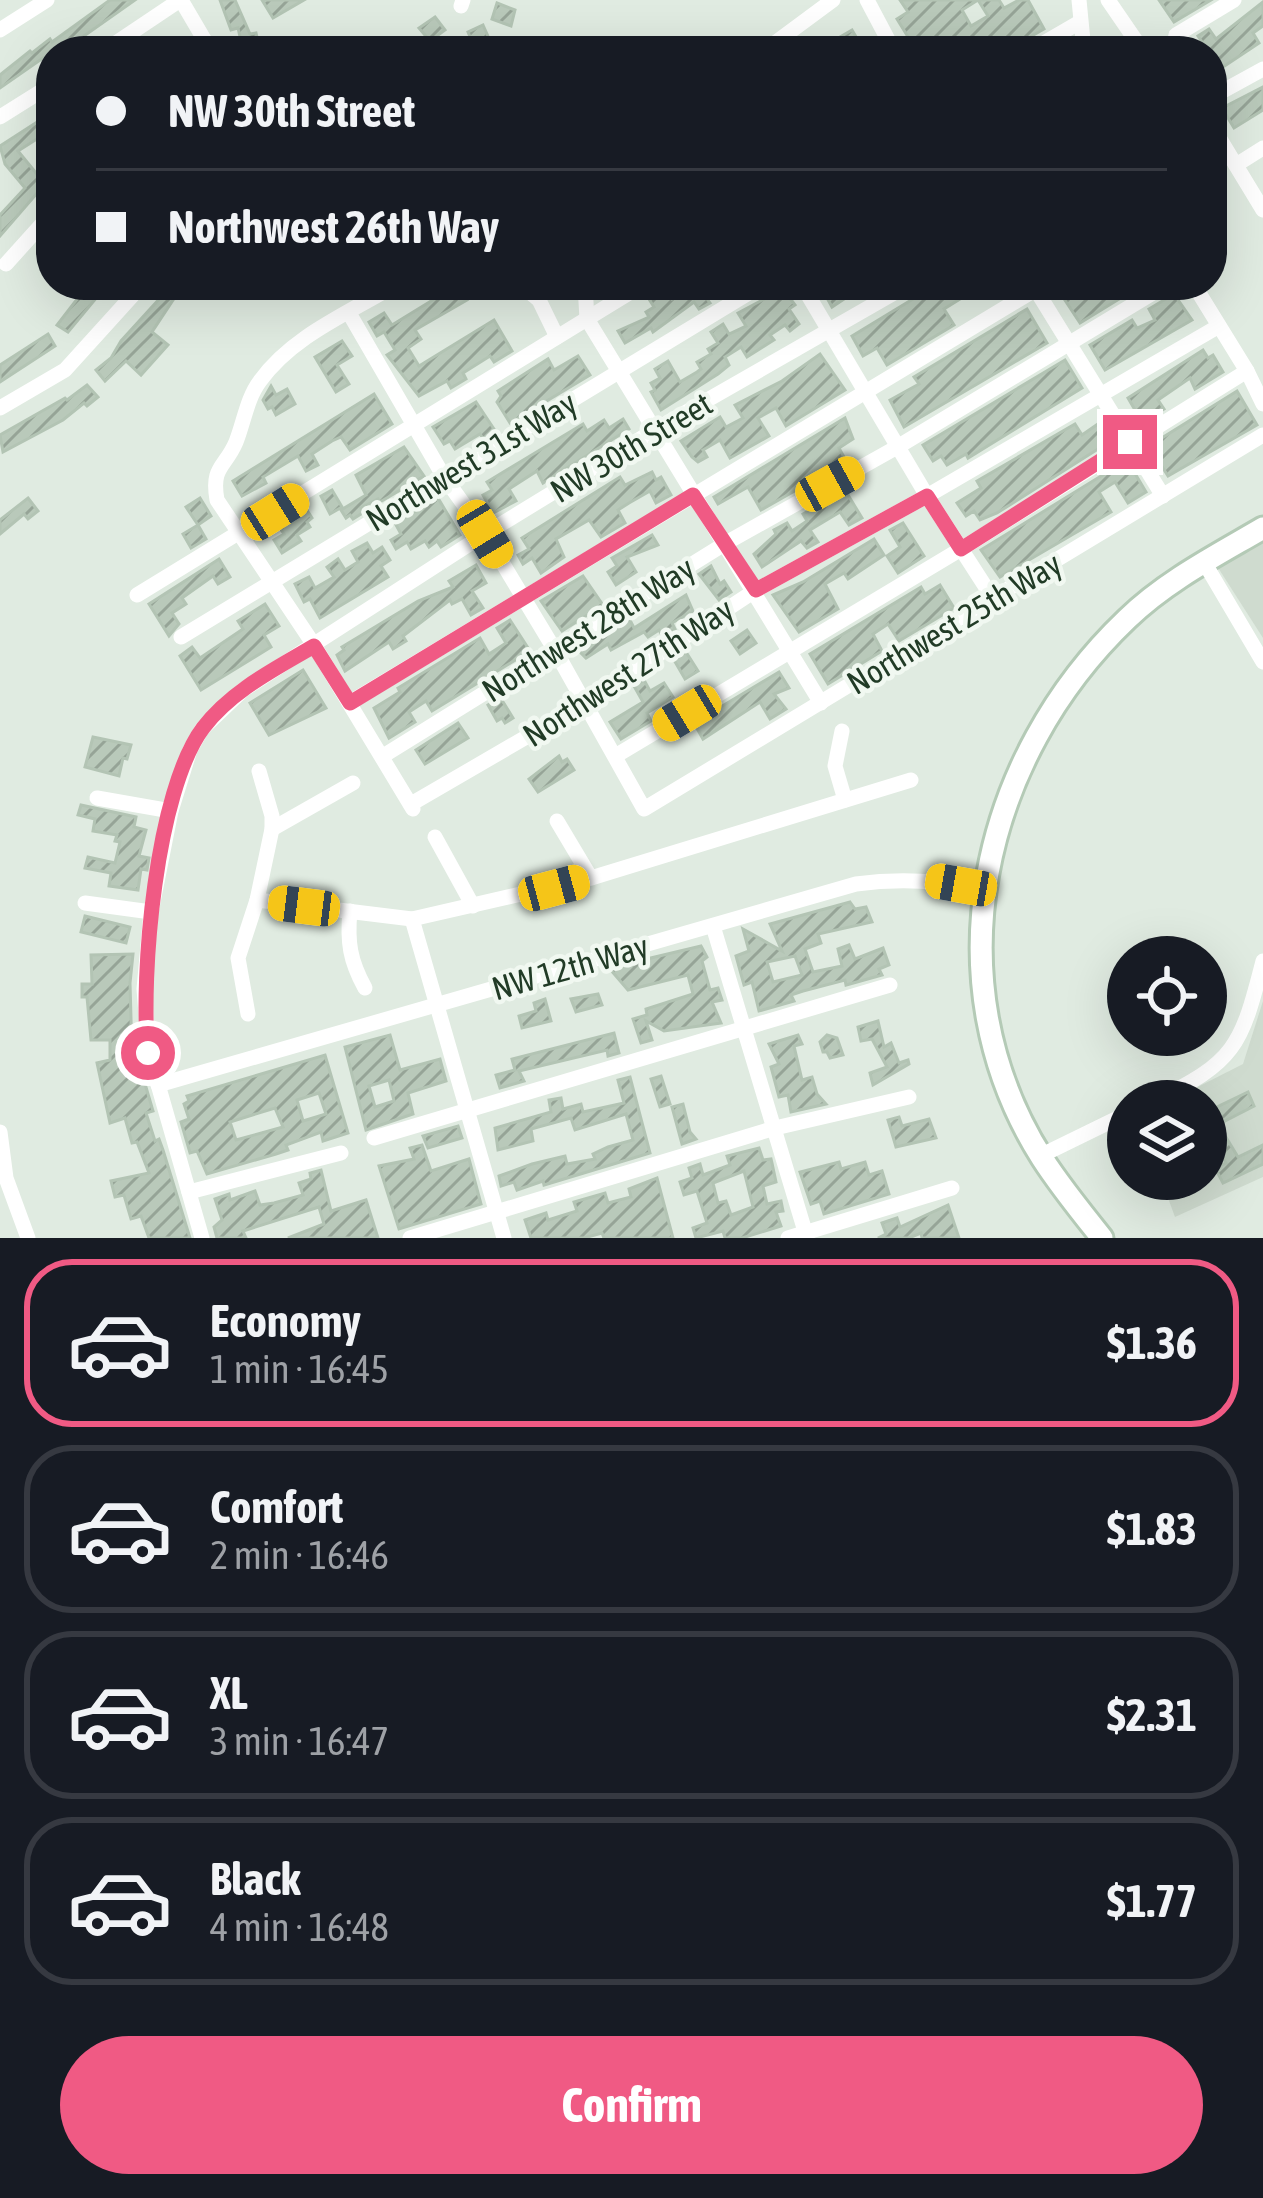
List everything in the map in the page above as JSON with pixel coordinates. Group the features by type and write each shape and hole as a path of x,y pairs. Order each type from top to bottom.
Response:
{"street":[{"path":"0,30 47,0"},
{"path":"127,36 181,0 202,36"},
{"path":"784,36 833,0"},
{"path":"867,0 886,36"},
{"path":"1079,0 1082,36"},
{"path":"1108,0 1133,36"},
{"path":"1184,36 1234,0"},
{"path":"1056,36 1080,22"},
{"path":"1227,89 1263,69"},
{"path":"0,117 36,94"},
{"path":"1237,165 1263,148"},
{"path":"1227,149 1263,210"},
{"path":"6,263 36,230"},
{"path":"0,408 65,370 128,300"},
{"path":"370,300 294,344 258,383 232,449 217,470 217,500 383,756"},
{"path":"538,300 557,337"},
{"path":"589,300 587,319 821,703"},
{"path":"136,596 618,300"},
{"name":"Northwest 31st Way","path":"181,637 737,300"},
{"path":"811,300 994,600"},
{"name":"NW 30th Street","path":"202,1238 148,1053 145,956 171,811 190,750 202,729 243,690 485,534 883,300"},
{"path":"350,703 1016,300"},
{"path":"1045,300 1163,496"},
{"name":"Northwest 28th Way","path":"383,756 726,542 899,446 1141,300"},
{"path":"1203,300 1263,404"},
{"path":"349,313 413,426 485,534 617,755 961,549 1247,370"},
{"name":"Northwest 27th Way","path":"383,756 412,807 585,704 756,590 1219,326"},
{"name":"Northwest 25th Way","path":"617,755 644,809 1263,435"},
{"path":"1102,1238 1040,1156 1014,1101 988,1020 981,939 997,826 1028,746 1059,694 1130,616 1204,562 1263,528"},
{"path":"1204,562 1263,662"},
{"path":"842,730 835,766 845,800"},
{"path":"248,1014 238,958 272,829 260,771"},
{"path":"257,900 412,919 591,878 911,780"},
{"path":"272,829 353,783"},
{"path":"97,798 171,811"},
{"path":"557,821 591,878"},
{"path":"436,837 473,907"},
{"name":"NW 12th Way","path":"158,1084 856,884 936,880 985,889"},
{"path":"85,903 151,912"},
{"path":"350,911 347,942 364,988"},
{"path":"412,919 504,1238"},
{"path":"713,926 775,1128 800,1236 952,1188"},
{"path":"1191,1080 1225,1061 1246,1028 1263,962"},
{"path":"374,1138 890,985"},
{"path":"410,1238 775,1128 909,1097"},
{"path":"1040,1156 1107,1123"},
{"path":"0,1132 6,1178 28,1238"},
{"path":"189,1192 341,1153"}],"shaded area":[{"path":"1263,536 1263,638 1215,563"},
{"path":"1263,1001 1263,1177 1227,1193 1227,1080 1211,1080 1243,1064"},
{"path":"1169,1200 1212,1200 1175,1217"}],"building":[{"path":"110,0 135,0 84,36 60,36"},
{"path":"220,0 235,0 250,34 257,36 240,36 238,28 231,30"},
{"path":"262,0 304,0 273,18"},
{"path":"900,0 978,0 999,0 1004,8 1028,0 1044,29 1032,36 907,36 897,19 908,12","holes":["978,0 988,16 971,26 962,10"]},
{"path":"1159,0 1211,0 1174,22"},
{"path":"1263,2 1263,26 1253,33 1259,43 1227,64 1227,36 1220,36"},
{"path":"497,3 515,10 511,26 492,19"},
{"path":"435,17 445,30 426,36 419,28"},
{"path":"483,25 488,36 470,36 468,32"},
{"path":"36,50 36,63 0,88 0,75"},
{"path":"1263,87 1263,110 1234,128 1227,105"},
{"path":"36,123 36,140 18,151 36,173 36,194 0,236 0,215 25,188 5,164 0,146"},
{"path":"76,300 95,300 68,332 57,325"},
{"path":"158,300 173,300 152,332 168,345 141,375 126,361 105,381 96,370"},
{"path":"433,300 467,300 415,330 421,339 408,348 419,366 494,320 512,351 494,362 490,356 463,373 466,379 451,388 447,381 419,396 387,355 395,350 384,332 377,336 369,322 384,313 392,325"},
{"path":"650,300 708,300 710,303 699,309 694,302 653,332 651,328 625,343 618,331 649,317 646,312 654,307"},
{"path":"762,300 791,300 795,305 789,309 799,324 790,331 785,325 770,335 774,340 747,357 741,347 725,357 729,365 718,374 661,410 651,392 655,390 651,383 660,378 655,369 668,361 680,382 697,372 701,369 697,362 718,343 711,332 723,324 729,334 746,326 738,313"},
{"path":"911,300 958,300 944,309 954,325 887,365 877,348 863,356 852,336"},
{"path":"1065,300 1117,300 1080,323"},
{"path":"1164,300 1178,300 1192,320 1105,370 1090,345 1132,320 1137,328 1155,320 1149,309"},
{"path":"1027,309 1047,343 904,427 890,400 919,384 914,377"},
{"path":"48,334 55,346 0,382 0,365"},
{"path":"342,341 352,356 337,365 349,384 336,392 315,357"},
{"path":"1203,350 1208,358 1213,355 1223,372 1195,389 1190,378 1158,400 1164,409 1142,422 1128,398"},
{"path":"820,354 845,390 786,426 776,408 758,418 769,436 730,458 720,440 703,450 707,457 698,462 692,457 681,441 720,417 726,427 743,418 735,405 782,381"},
{"path":"578,356 590,375 510,423 497,402 498,391 548,359 554,370"},
{"path":"1065,360 1082,388 968,458 966,454 947,465 941,456 933,461 923,445"},
{"path":"87,385 98,397 87,406 84,403 63,420 3,452 0,435"},
{"path":"271,386 276,395 287,389 295,404 276,415 272,407 268,409 263,400"},
{"path":"1237,391 1257,425 1168,476 1149,446"},
{"path":"374,394 392,424 350,450 341,437 332,441 312,454 318,465 306,471 298,456 242,496 233,481"},
{"path":"476,402 496,432 484,440 480,434 455,449 450,441 444,444 433,427"},
{"path":"845,418 853,439 839,448 845,459 835,468 761,510 748,487 718,504 714,497"},
{"path":"623,419 629,429 543,483 537,471 509,489 516,501 493,513 483,495 492,490 487,482 583,424 587,431 604,420 609,428"},
{"path":"1075,424 1082,435 1098,424 1109,442 997,513 980,520 974,511 966,516 957,503 981,488 977,481"},
{"path":"404,447 424,476 361,508 364,512 353,519 346,518 341,510 366,495 356,475"},
{"path":"1127,460 1146,492 1128,503 1115,482 1099,492 1111,512 1000,577 981,550"},
{"path":"652,472 656,480 661,477 671,495 656,503 650,491 629,503 618,510 625,523 601,537 589,520 556,539 564,557 541,573 532,558 523,564 518,555 529,549 522,538 620,477 625,485"},
{"path":"332,490 342,507 330,514 321,496"},
{"path":"845,490 862,518 849,525 840,512 810,530 818,542 807,548 801,541 762,567 754,554 776,534 774,530 787,523 792,531 807,521 803,514"},
{"path":"28,498 38,511 28,519 24,514 0,534 0,520"},
{"path":"200,498 211,516 198,525 186,507"},
{"path":"438,498 460,535 441,547 437,541 429,547 425,541 411,549 407,542 396,549 391,540 401,534 395,523"},
{"path":"305,507 312,518 307,522 310,527 297,535 301,541 282,553 274,540 284,534 277,524"},
{"path":"903,523 924,556 898,573 887,556 900,547 890,530"},
{"path":"198,525 206,539 191,548 183,534"},
{"path":"652,535 658,545 627,557 636,572 616,585 608,572 617,566 612,558"},
{"path":"874,539 884,555 848,579 844,573 825,584 838,609 799,632 773,595"},
{"path":"367,543 373,553 382,547 390,560 381,566 388,577 320,618 295,584 309,577 315,588 334,577 327,567 338,559 345,570 358,562 352,551"},
{"path":"219,559 230,577 218,584 213,576 182,598 186,604 172,613 179,624 169,636 149,604"},
{"path":"476,565 486,583 472,591 483,608 471,615 462,599 452,604 450,600 403,636 406,641 393,649 389,642 345,671 337,655 342,647 418,601 453,587 449,581"},
{"path":"711,566 720,584 724,581 731,592 719,600 699,574"},
{"path":"583,576 603,605 562,631 541,601"},
{"path":"940,585 954,608 899,641 888,624 873,634 882,651 828,684 810,654 921,587 925,594"},
{"path":"686,595 693,611 672,623 675,629 663,637 659,630 648,637 644,632 611,650 608,644 586,658 577,649 629,618 634,628"},
{"path":"265,604 279,626 264,635 271,647 201,690 180,656 192,647 200,658 243,629 238,621"},
{"path":"510,620 530,651 432,711 426,701 409,712 415,722 389,738 374,708 480,638 489,654 506,643 497,628"},
{"path":"747,630 756,643 740,654 731,641"},
{"path":"686,652 698,671 685,679 674,660"},
{"path":"303,670 326,708 269,735 250,703"},
{"path":"779,672 789,688 774,694 786,709 770,719 760,702 703,739 694,723"},
{"path":"644,680 650,691 664,683 673,697 647,713 651,721 621,739 610,722 643,702 634,686"},
{"path":"500,697 513,718 505,723 502,718 497,721 488,705"},
{"path":"458,723 468,738 425,764 416,750"},
{"path":"93,737 131,745 119,776 85,767"},
{"path":"559,756 574,770 538,792 529,779"},
{"path":"81,805 136,817 134,827 146,830 139,856 149,858 147,870 141,869 138,890 109,886 111,873 85,868 88,857 115,863 120,842 115,841 117,835 93,831 95,819 78,815"},
{"path":"850,902 855,909 866,907 872,922 818,934 821,943 805,949 813,972 842,966 838,949 849,945 855,959 883,948 889,965 879,969 882,975 803,991 791,995 794,1001 759,1011 752,982 744,985 736,956 749,951 743,929 782,951 770,924","holes":["795,956 802,975 773,982 767,962"]},
{"path":"85,916 130,927 126,943 81,932"},
{"path":"701,946 707,957 702,961 710,990 718,988 722,1000 712,1002 721,1023 664,1031 646,1021 652,1040 641,1043 633,1019 647,1015 646,1009 693,994 688,975 628,990 609,968"},
{"path":"133,954 132,1054 136,1053 153,1111 146,1113 163,1150 190,1238 149,1238 141,1216 131,1219 124,1195 115,1197 111,1181 149,1173 125,1118 110,1123 97,1063 110,1060 110,1040 91,1040 82,984 92,984 91,955"},
{"path":"598,994 602,1005 576,1012 571,999"},
{"path":"545,999 551,1021 522,1028 519,1016 536,1011 534,1003"},
{"path":"878,1021 884,1047 891,1043 899,1063 908,1060 909,1064 873,1085 870,1073 887,1067 872,1039 861,1041 858,1027"},
{"path":"614,1033 619,1053 608,1056 607,1050 519,1071 524,1081 500,1088 496,1075 515,1070 512,1059"},
{"path":"390,1035 400,1070 440,1059 446,1081 408,1093 413,1114 366,1130 345,1047","holes":["389,1080 394,1101 375,1107 369,1086"]},
{"path":"798,1035 802,1044 794,1046 802,1080 812,1077 826,1104 791,1112 788,1095 779,1097 771,1067 779,1064 769,1044"},
{"path":"827,1035 837,1038 843,1055 830,1058 823,1052 820,1042"},
{"path":"325,1055 348,1133 323,1141 321,1132 286,1145 288,1150 207,1174 197,1151 190,1153 181,1122 189,1119 184,1104 189,1101 187,1096","holes":["319,1093 326,1114 303,1121 297,1100","275,1108 283,1127 236,1140 230,1122"]},
{"path":"661,1076 670,1104 660,1107 651,1079"},
{"path":"630,1077 650,1153 544,1185 543,1181 517,1190 514,1182 501,1186 499,1176 532,1164 565,1156 567,1164 595,1159 593,1154 633,1140 626,1114 575,1130 571,1118 531,1129 533,1141 498,1150 495,1128 551,1112 549,1100 561,1098 563,1109 581,1104 583,1112 624,1103 618,1080"},
{"path":"1248,1092 1254,1106 1227,1120 1227,1102"},
{"path":"683,1104 696,1139 682,1144 672,1107"},
{"path":"899,1117 902,1126 929,1119 936,1138 896,1147 888,1120"},
{"path":"458,1126 462,1138 428,1148 423,1136"},
{"path":"1227,1139 1238,1157 1263,1145 1263,1164 1227,1181"},
{"path":"422,1145 431,1171 469,1159 481,1204 399,1229 379,1166 414,1159 410,1148"},
{"path":"759,1148 763,1160 771,1159 776,1182 763,1186 767,1204 781,1201 783,1211 776,1212 781,1226 742,1238 725,1238 723,1231 696,1238 693,1228 707,1223 697,1191 684,1195 680,1182 692,1178 689,1168 700,1164 703,1175 730,1165 727,1156","holes":["744,1171 753,1207 731,1215 726,1201 718,1203 713,1183"]},
{"path":"839,1162 841,1169 865,1162 869,1175 882,1171 889,1194 824,1214 820,1201 811,1204 800,1172"},
{"path":"321,1170 331,1211 366,1200 378,1238 288,1238 324,1224 319,1207 243,1231 246,1238 217,1238 214,1227 222,1220 215,1199 229,1194 230,1200 255,1191 260,1205 274,1203 303,1195 299,1183"},
{"path":"657,1178 673,1238 604,1238 602,1233 584,1238 531,1238 525,1220 546,1213 548,1220 577,1211 574,1202 605,1193 608,1203 631,1197 629,1189"},
{"path":"948,1205 959,1238 922,1238 921,1233 878,1238 886,1234 882,1223 897,1218 900,1227"}],"route":[{"path":"148,1053 145,956 179,782 202,729 243,690 278,668 314,646 350,703 693,495 756,590 927,496 961,549 1130,442"}]}
